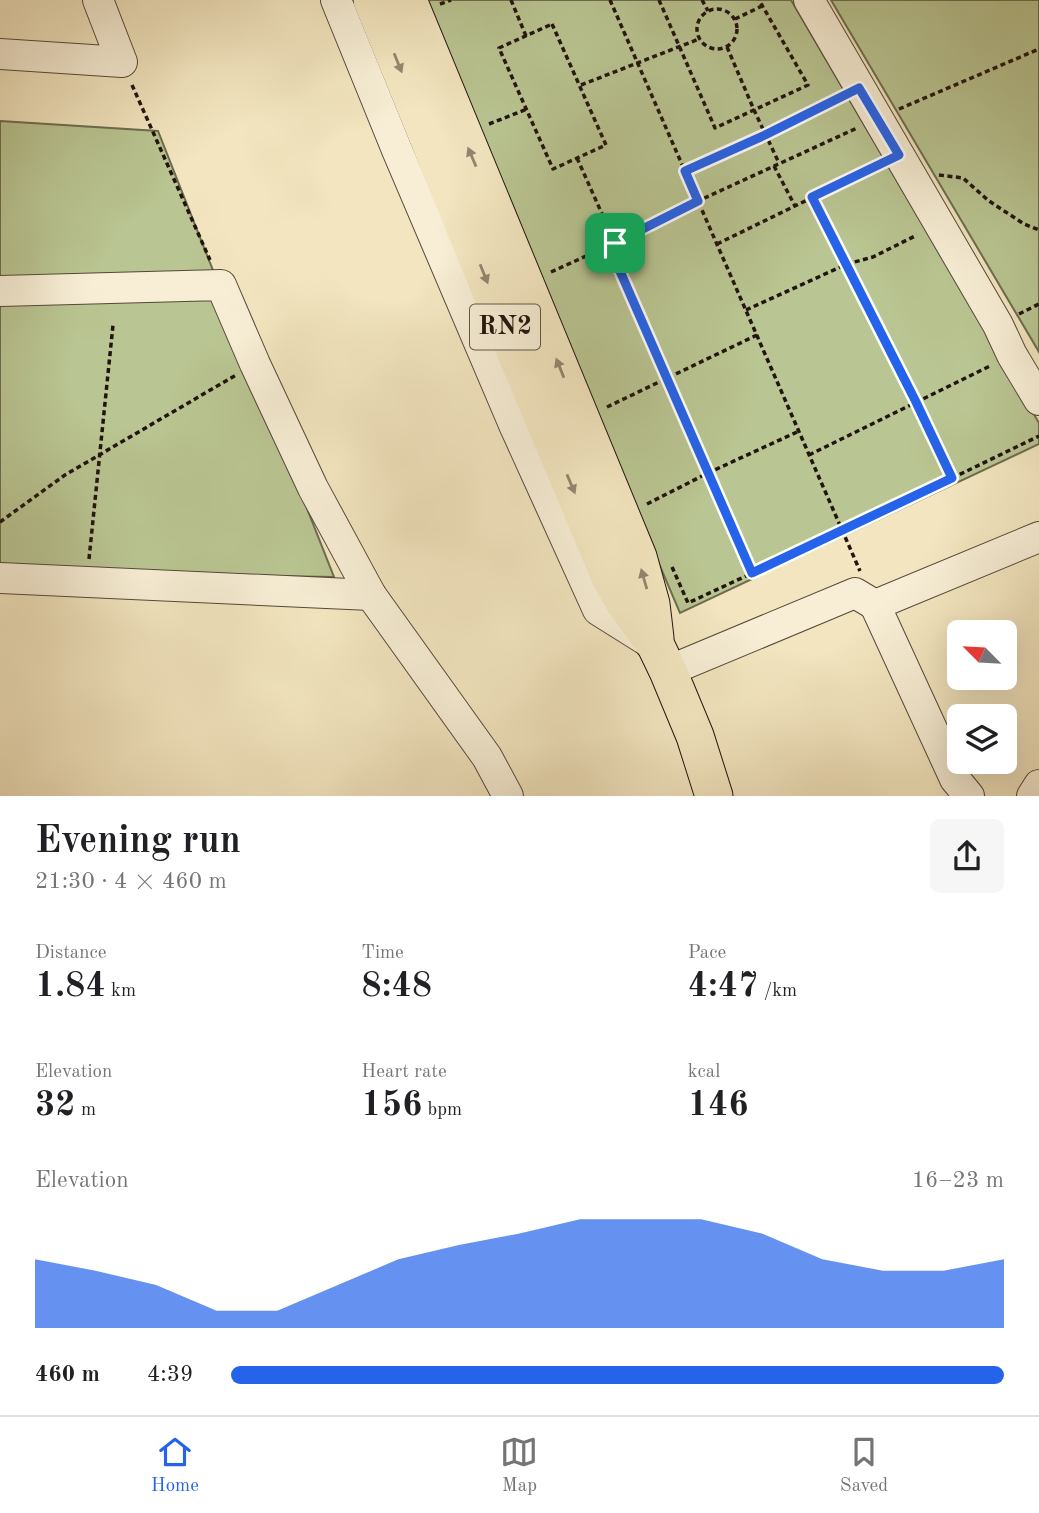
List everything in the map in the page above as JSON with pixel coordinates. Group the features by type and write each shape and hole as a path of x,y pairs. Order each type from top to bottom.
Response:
{"main road":[{"name":"RN2","path":"373,0 610,577 662,658 695,736 714,796"},
{"name":"RN2","path":"423,2 638,557 662,658"}],"street":[{"path":"0,54 122,62 98,0"},
{"path":"336,0 402,163 515,427 598,610 662,658 855,593 875,605 955,779 969,796"},
{"path":"809,0 1039,400"},
{"path":"0,291 221,285 313,488 372,595 487,757 508,796"},
{"path":"875,605 1039,537"},
{"path":"0,578 372,595"},
{"path":"1032,796 1039,785"}],"path":[{"path":"423,2 450,0"},
{"path":"511,0 526,36"},
{"path":"610,0 875,605"},
{"path":"659,0 715,128 808,85 759,0"},
{"path":"702,0 708,11"},
{"path":"735,19 762,6"},
{"path":"718,8 728,11 735,19 738,29 735,39 727,47 717,49 707,46 699,38 697,28 700,18 708,11 718,8"},
{"path":"552,24 580,86 606,145 553,169 499,48 552,24"},
{"path":"580,86 699,38"},
{"path":"727,47 795,206"},
{"path":"548,273 877,119 1039,49"},
{"path":"122,62 221,285"},
{"path":"685,171 859,88"},
{"path":"488,125 527,109"},
{"path":"576,158 615,243"},
{"path":"717,244 812,197 905,165 963,178 989,201 1024,224 1039,230"},
{"path":"812,197 952,478"},
{"path":"746,310 847,264 873,257 939,224"},
{"path":"609,246 752,573"},
{"path":"86,582 113,325"},
{"path":"602,409 757,335"},
{"path":"809,455 1012,355"},
{"path":"0,522 65,475 255,364"},
{"path":"645,505 798,431"},
{"path":"688,603 1039,436"}],"green space":[{"path":"424,0 791,0 1039,423 1039,444 680,613 552,313"},
{"path":"831,0 1039,0 1039,352"},
{"path":"0,121 158,131 334,577 0,572"}],"route":[{"path":"859,88 899,155 812,197 952,478 752,573 609,246 615,243 698,201 685,171 859,88"}]}
